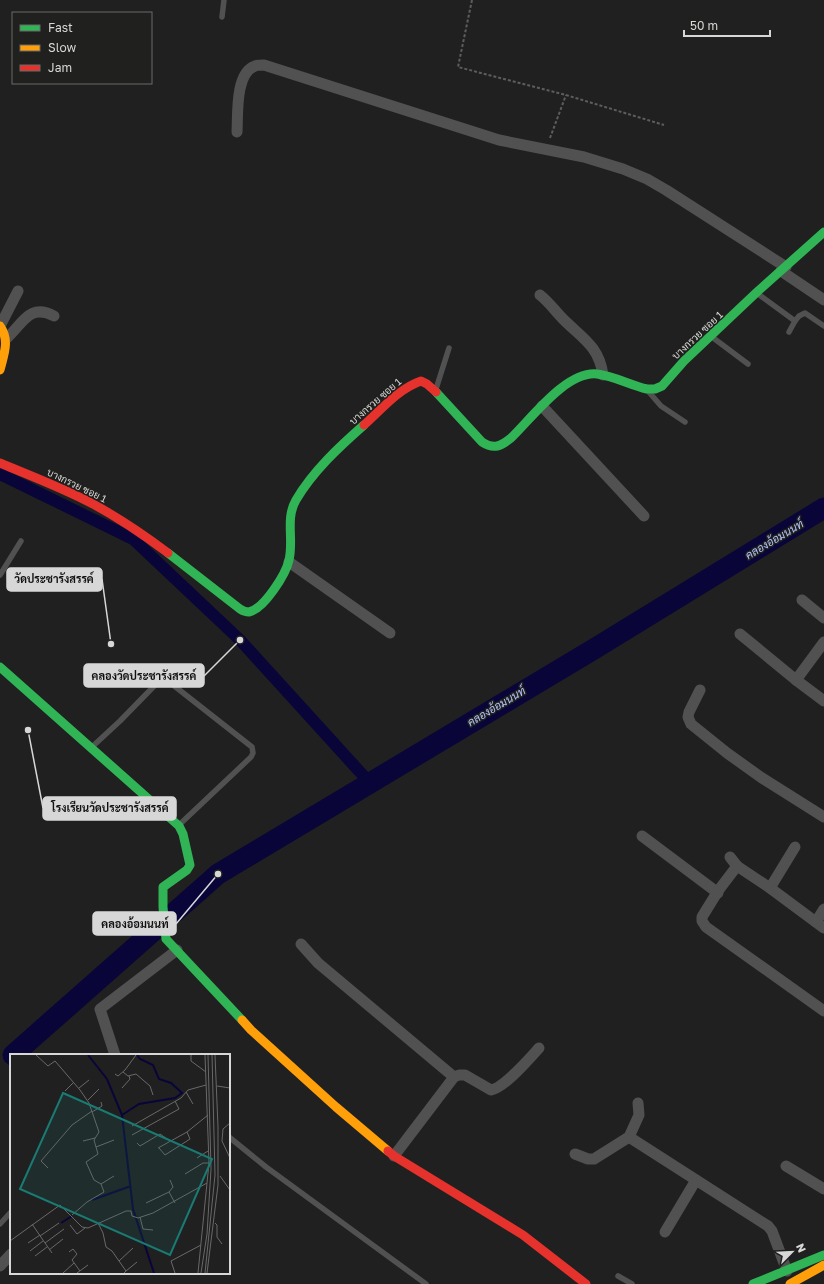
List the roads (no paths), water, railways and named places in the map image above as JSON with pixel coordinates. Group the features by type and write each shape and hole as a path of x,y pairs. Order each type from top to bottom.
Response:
{"street":[{"path":"237,132 238,102 242,79 254,66 264,65 499,140 584,157 623,169 647,179 666,190 784,269 824,300"},
{"name":"บางกรวย ซอย 1","path":"0,463 65,491 120,519 173,554 242,611 252,611 258,607 282,575 289,562 291,549 289,524 291,511 295,501 318,470 405,387 421,381 435,391 482,442 496,448 506,444 542,406 571,380 583,375 603,375 647,389 656,389 662,386 682,362 824,232"},
{"path":"0,370 8,343 7,338 0,326 18,291"},
{"path":"540,295 550,303 590,344 600,359 603,375"},
{"path":"7,338 32,312 46,312 54,316"},
{"path":"542,406 644,516"},
{"path":"289,562 390,633"},
{"path":"802,600 824,618"},
{"path":"740,634 824,701"},
{"path":"796,680 824,642"},
{"path":"0,669 179,826 183,834 190,865 187,870 163,887 166,939 251,1030 336,1107 394,1156 523,1236 586,1284"},
{"path":"700,690 689,712 688,717 691,724 762,778 824,817"},
{"path":"642,836 718,893"},
{"path":"770,888 795,847"},
{"path":"730,857 737,866 820,925 824,909"},
{"path":"737,866 702,917 702,921 706,927 824,1011"},
{"path":"301,944 318,963 454,1077"},
{"path":"115,1054 100,1009 177,950"},
{"path":"394,1156 454,1077 465,1075 488,1089 496,1090 539,1048"},
{"path":"575,1154 588,1159 594,1159 629,1137 639,1115 638,1103"},
{"path":"629,1137 768,1226 772,1231 787,1271"},
{"path":"786,1166 824,1189"},
{"path":"665,1232 696,1180"},
{"path":"0,1266 10,1255"},
{"path":"753,1284 824,1255"},
{"path":"790,1284 824,1265"},
{"path":"804,1284 824,1276"}],"lane":[{"path":"222,17 224,0"},
{"path":"756,293 794,321"},
{"path":"789,332 794,321 805,313 824,326"},
{"path":"711,336 748,364"},
{"path":"435,391 449,348"},
{"path":"647,389 661,406 684,422"},
{"path":"0,575 21,541"},
{"path":"91,748 120,722 160,680 164,679 252,747 253,753 251,757 179,826"},
{"path":"230,1138 266,1168 426,1284"},
{"path":"0,1224 10,1213"},
{"path":"618,1276 632,1284"}],"waterway":[{"path":"0,474 133,539 240,640 370,783"},
{"name":"คลองอ้อมนนท์","path":"14,1054 218,874 594,649 824,508"}],"place":[{"name":"คลองวัดประชารังสรรค์","path":"240,640"},
{"name":"วัดประชารังสรรค์","path":"111,644"},
{"name":"โรงเรียนวัดประชารังสรรค์","path":"28,730"},
{"name":"คลองอ้อมนนท์","path":"218,874"}]}
